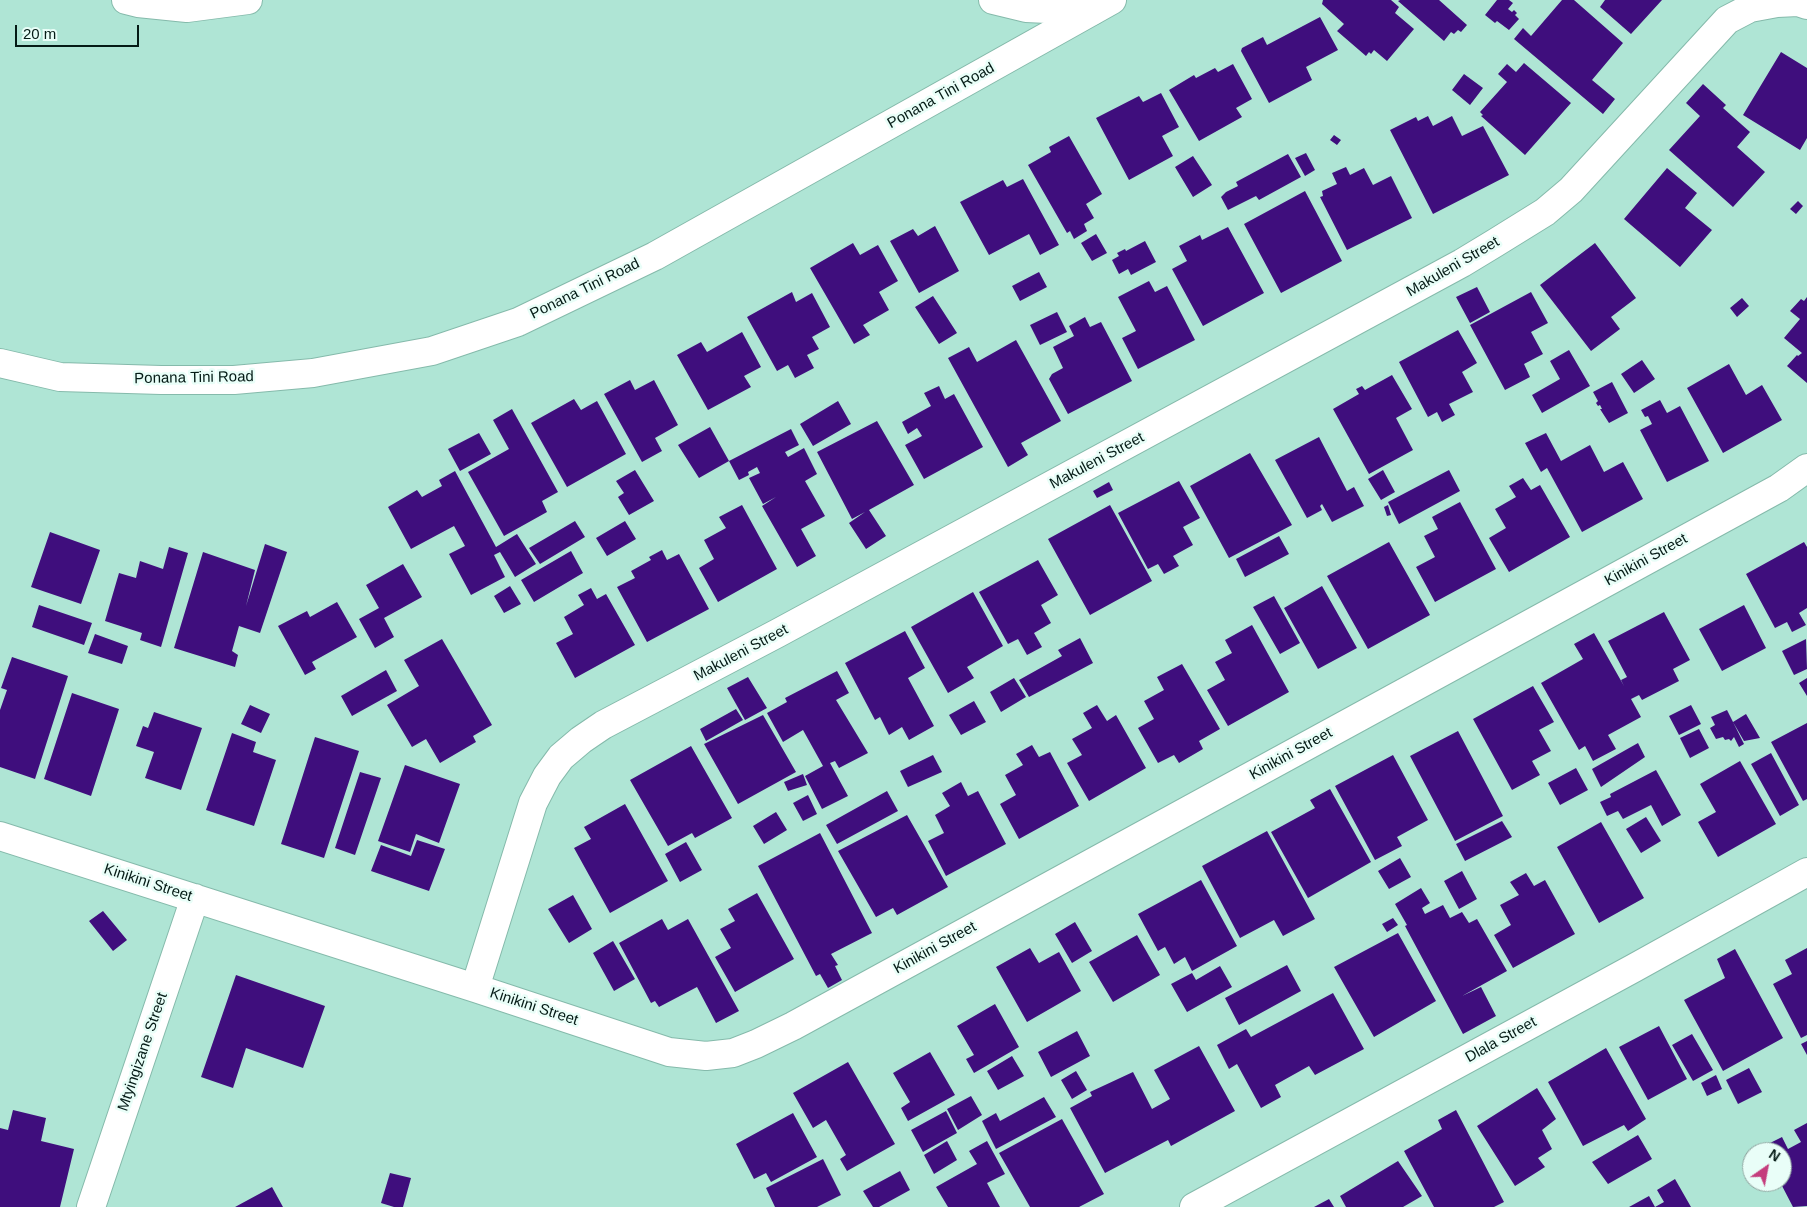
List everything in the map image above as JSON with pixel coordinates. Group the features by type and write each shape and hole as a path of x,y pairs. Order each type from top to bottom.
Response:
{"street":[{"path":"126,0 187,8 248,0"},
{"path":"994,0 1026,8 1102,6"},
{"name":"Makuleni Street","path":"475,988 533,803 547,776 581,740 603,725 778,633 1495,244 1545,212 1571,190 1727,20 1750,8 1777,3 1798,2 1807,5"},
{"name":"Ponana Tini Road","path":"0,364 60,377 234,380 312,373 432,351 518,322 656,256 1102,6"},
{"name":"Kinikini Street","path":"0,836 669,1052 706,1056 733,1053 793,1026 1778,488 1807,468"},
{"name":"Dlala Street","path":"1194,1207 1807,872"},
{"name":"Mtyingizane Street","path":"91,1207 195,898"}],"building":[{"path":"1323,0 1391,0 1399,7 1395,13 1414,29 1387,61 1374,50 1366,56 1337,31 1344,24 1322,4"},
{"path":"1439,0 1467,25 1461,32 1458,30 1454,34 1451,32 1444,41 1398,1"},
{"path":"1497,0 1509,0 1513,3 1508,9 1512,12 1514,10 1517,13 1515,15 1519,19 1509,30 1485,15"},
{"path":"1562,0 1574,0 1623,43 1592,80 1615,99 1603,114 1514,39 1523,28 1531,36"},
{"path":"1605,0 1662,0 1631,34 1600,7"},
{"path":"1320,17 1338,50 1306,67 1312,80 1269,103 1241,51 1242,48 1263,37 1267,45"},
{"path":"1781,52 1807,68 1807,138 1800,150 1743,115"},
{"path":"1524,63 1571,103 1525,155 1481,116 1483,115 1480,112 1507,82 1498,74 1507,64 1516,72"},
{"path":"1233,64 1252,99 1236,108 1242,117 1199,141 1169,90 1194,75 1196,78 1215,68 1218,72"},
{"path":"1464,74 1483,88 1470,105 1452,90"},
{"path":"1703,84 1726,105 1723,108 1750,132 1737,147 1765,172 1733,207 1669,150 1700,116 1686,103"},
{"path":"1161,93 1179,127 1162,136 1173,156 1129,180 1096,118 1139,96 1143,102"},
{"path":"1428,116 1433,126 1452,116 1462,136 1483,126 1509,175 1433,214 1390,130 1416,117 1418,121"},
{"path":"1334,135 1341,140 1337,145 1330,140"},
{"path":"1069,136 1102,194 1086,204 1094,218 1084,224 1087,231 1074,239 1070,231 1067,233 1028,165 1051,152 1049,147"},
{"path":"1306,153 1315,170 1305,176 1295,158"},
{"path":"1288,154 1301,177 1259,200 1256,196 1228,210 1221,197 1238,186 1236,182"},
{"path":"1193,156 1212,185 1193,197 1175,167"},
{"path":"1346,167 1350,175 1364,168 1373,185 1391,176 1412,218 1347,250 1320,197 1323,196 1322,191 1337,184 1332,173"},
{"path":"1667,168 1697,193 1685,208 1712,230 1680,267 1624,219"},
{"path":"1023,179 1059,245 1040,255 1029,234 989,255 960,202 1003,180 1007,187"},
{"path":"1305,191 1342,261 1281,293 1244,224"},
{"path":"1798,201 1803,206 1796,214 1790,209"},
{"path":"935,226 959,271 919,293 890,241 913,229 918,236"},
{"path":"1228,227 1264,293 1203,326 1172,269 1187,261 1179,246 1200,235 1202,240"},
{"path":"1096,234 1107,253 1092,261 1081,243"},
{"path":"1145,241 1156,262 1131,275 1128,269 1119,274 1112,260 1119,256 1117,253 1125,249 1126,251"},
{"path":"853,243 860,255 878,245 898,281 879,292 889,310 863,325 870,335 854,344 810,268"},
{"path":"1595,243 1636,298 1611,317 1620,329 1591,351 1540,285"},
{"path":"1039,272 1047,287 1020,301 1012,286"},
{"path":"1149,281 1155,292 1167,286 1195,340 1138,369 1122,338 1136,331 1118,297"},
{"path":"1477,287 1490,312 1470,323 1456,297"},
{"path":"792,292 796,302 812,293 830,327 812,337 819,349 807,355 814,368 795,378 788,365 777,371 747,317"},
{"path":"1531,292 1548,323 1531,332 1543,354 1524,364 1530,377 1505,390 1470,325"},
{"path":"933,296 957,333 939,344 915,307"},
{"path":"1807,297 1807,383 1787,366 1797,355 1802,353 1784,338 1800,319 1790,311 1801,299 1804,301"},
{"path":"1742,298 1749,306 1737,317 1730,308"},
{"path":"1057,312 1067,332 1040,345 1030,325"},
{"path":"1085,317 1090,327 1101,322 1132,381 1068,414 1049,379 1052,374 1063,368 1053,347 1074,336 1069,326"},
{"path":"1458,330 1477,363 1462,372 1473,392 1449,404 1455,415 1442,422 1437,412 1428,417 1399,362"},
{"path":"742,332 761,367 744,376 751,387 708,410 677,355 701,342 707,352"},
{"path":"1016,340 1061,421 1021,443 1028,455 1008,467 948,358 969,347 977,362"},
{"path":"1569,350 1590,386 1542,413 1532,395 1560,379 1550,361"},
{"path":"1642,360 1655,379 1634,393 1621,374"},
{"path":"1729,364 1746,395 1762,385 1782,420 1723,453 1687,388"},
{"path":"1392,375 1412,409 1396,418 1413,450 1369,474 1333,409 1359,394 1356,389 1362,386 1365,390"},
{"path":"630,380 635,390 654,380 678,425 655,438 662,451 642,462 604,394"},
{"path":"1612,382 1628,413 1609,423 1600,409 1602,409 1600,405 1598,406 1596,403 1598,401 1593,392"},
{"path":"939,386 945,399 954,394 983,447 924,479 905,445 922,436 917,428 908,434 902,422 931,406 924,393"},
{"path":"574,399 581,410 597,401 626,454 567,487 531,423"},
{"path":"1660,400 1667,413 1680,406 1709,461 1667,482 1640,430 1652,424 1648,416 1645,417 1641,410"},
{"path":"838,401 851,424 813,446 800,424"},
{"path":"512,409 558,492 542,501 547,512 504,536 468,472 509,449 493,420"},
{"path":"877,421 914,485 869,510 886,536 866,549 849,523 865,512 852,519 817,452"},
{"path":"710,427 729,461 699,478 678,445"},
{"path":"791,429 799,445 785,452 788,457 804,448 817,474 805,481 825,516 801,529 816,556 797,567 762,506 776,497 763,504 749,478 760,473 757,467 748,472 749,475 739,480 729,461"},
{"path":"479,433 491,454 460,471 448,449"},
{"path":"1546,433 1561,461 1590,445 1604,472 1623,462 1643,499 1582,532 1547,468 1541,472 1525,443"},
{"path":"1319,437 1347,491 1354,487 1364,506 1332,522 1322,504 1320,506 1322,510 1307,518 1275,460"},
{"path":"1250,453 1292,525 1229,558 1190,486"},
{"path":"635,470 654,501 629,515 618,497 624,493 616,481"},
{"path":"1383,470 1395,492 1381,500 1368,479"},
{"path":"1449,470 1460,491 1399,524 1388,502"},
{"path":"455,471 496,547 517,534 536,564 515,577 500,552 494,555 505,577 471,595 449,554 465,546 454,526 411,549 388,507 417,490 422,497 442,486 439,480"},
{"path":"1523,478 1531,490 1540,485 1570,537 1509,572 1489,538 1506,528 1495,509 1516,497 1509,486"},
{"path":"1179,481 1200,518 1183,527 1193,545 1173,556 1179,566 1164,574 1158,564 1148,569 1118,513"},
{"path":"1109,482 1113,490 1097,498 1093,491"},
{"path":"1460,502 1496,569 1435,602 1416,567 1435,557 1424,536 1438,529 1432,517"},
{"path":"742,505 777,569 718,602 699,568 714,559 704,540 726,528 719,517"},
{"path":"1110,505 1152,581 1090,615 1048,539"},
{"path":"1388,505 1391,515 1387,516 1384,507"},
{"path":"575,521 585,537 540,564 529,548"},
{"path":"625,521 636,539 607,556 596,538"},
{"path":"50,532 100,550 81,604 31,587"},
{"path":"1279,536 1289,554 1245,577 1236,559"},
{"path":"1389,542 1430,615 1368,649 1327,576"},
{"path":"1804,542 1807,547 1807,608 1799,613 1806,625 1792,632 1787,622 1775,628 1746,574"},
{"path":"265,544 287,552 260,633 239,626 232,651 238,655 235,667 174,648 203,552 255,570 246,606"},
{"path":"169,547 188,553 161,647 140,640 142,633 105,621 119,573 136,578 140,561 163,569"},
{"path":"662,550 667,560 679,554 709,609 647,642 617,587 635,578 631,571 651,560 649,557"},
{"path":"571,551 583,573 534,602 521,580"},
{"path":"1038,560 1058,595 1041,605 1051,623 1034,633 1042,647 1027,655 1018,639 1008,644 979,592"},
{"path":"403,564 422,597 384,618 394,637 375,648 359,619 379,608 366,585"},
{"path":"510,586 521,604 504,613 494,596"},
{"path":"1322,586 1357,648 1318,669 1284,608"},
{"path":"591,588 597,599 606,594 635,645 575,678 556,643 573,634 564,617 584,605 578,595"},
{"path":"973,592 1003,646 967,667 974,678 948,693 911,627"},
{"path":"1274,596 1300,643 1280,654 1253,607"},
{"path":"337,602 357,637 312,662 316,669 305,675 278,626 307,611 310,617"},
{"path":"39,605 92,623 84,645 32,627"},
{"path":"1744,605 1766,648 1722,671 1699,629"},
{"path":"1664,612 1690,660 1673,669 1679,681 1642,700 1639,695 1631,699 1641,717 1608,735 1616,749 1593,761 1585,746 1579,750 1541,683 1583,659 1574,644 1594,633 1624,686 1621,680 1627,677 1608,641"},
{"path":"1252,625 1289,692 1228,726 1207,690 1225,680 1215,662 1232,653 1225,640"},
{"path":"905,631 925,668 908,678 934,726 909,740 902,727 889,735 880,717 875,720 845,663"},
{"path":"95,634 128,646 122,664 88,653"},
{"path":"1080,638 1093,663 1029,697 1019,680 1062,656 1058,650"},
{"path":"442,639 492,725 473,736 476,742 440,763 426,739 412,747 387,705 419,686 404,660"},
{"path":"1806,639 1807,669 1794,675 1782,651"},
{"path":"12,657 68,676 35,779 0,767 0,710 7,690 1,688"},
{"path":"1182,664 1220,729 1199,741 1203,749 1179,763 1174,755 1158,763 1138,728 1154,719 1144,701 1164,690 1157,677"},
{"path":"386,670 397,691 352,716 341,696"},
{"path":"837,671 849,693 836,700 868,753 839,768 835,761 830,763 848,796 822,809 805,776 823,766 803,730 783,742 767,713 787,702 785,698"},
{"path":"748,677 767,708 745,720 727,688"},
{"path":"1014,678 1026,697 1001,712 990,692"},
{"path":"1807,678 1807,696 1799,683"},
{"path":"1533,686 1554,722 1539,730 1551,751 1532,761 1540,775 1512,790 1473,719"},
{"path":"72,693 119,709 91,796 44,779"},
{"path":"974,701 986,722 961,735 949,715"},
{"path":"250,705 270,714 261,733 241,724"},
{"path":"1097,705 1107,721 1116,715 1146,768 1089,801 1067,763 1082,755 1072,739 1092,728 1083,713"},
{"path":"1691,705 1701,724 1679,735 1669,716"},
{"path":"736,709 743,720 706,741 700,729"},
{"path":"1727,710 1744,744 1739,747 1734,737 1731,741 1729,739 1725,740 1723,737 1716,739 1710,728 1715,725 1711,717"},
{"path":"154,712 202,728 181,790 145,778 154,752 136,746 143,726 148,728"},
{"path":"1746,714 1760,738 1744,741 1733,722"},
{"path":"763,715 796,772 738,804 704,744"},
{"path":"1807,723 1807,799 1803,801 1771,742"},
{"path":"1699,729 1709,748 1690,758 1680,738"},
{"path":"1458,731 1503,816 1455,841 1410,756"},
{"path":"232,733 256,742 253,752 276,760 254,826 206,810"},
{"path":"315,737 359,751 324,858 281,844"},
{"path":"1638,743 1645,757 1601,787 1592,769"},
{"path":"1032,745 1039,757 1050,752 1079,806 1019,839 1000,804 1016,795 1005,775 1023,765 1016,754"},
{"path":"691,746 732,818 695,838 692,833 668,846 630,780"},
{"path":"1771,753 1799,805 1780,816 1751,764"},
{"path":"933,755 942,772 908,787 900,771"},
{"path":"1393,755 1428,820 1397,837 1402,846 1375,860 1335,786"},
{"path":"1740,761 1776,824 1718,857 1698,822 1716,812 1700,784"},
{"path":"405,765 460,784 439,843 416,834 410,852 378,841"},
{"path":"1576,768 1588,790 1560,805 1548,783"},
{"path":"1656,770 1681,815 1662,826 1651,805 1623,819 1618,811 1607,816 1600,802 1611,797 1610,794"},
{"path":"360,772 381,778 355,855 335,848"},
{"path":"803,774 807,785 788,791 784,782"},
{"path":"961,782 968,796 978,791 1006,844 946,876 928,841 944,833 935,815 950,806 942,793"},
{"path":"1330,789 1371,862 1308,898 1271,832 1315,808 1310,800"},
{"path":"887,791 898,811 837,844 826,825"},
{"path":"808,795 817,814 803,821 793,803"},
{"path":"625,804 668,881 610,913 574,848 591,839 584,827"},
{"path":"776,812 787,830 764,844 753,826"},
{"path":"907,815 948,887 897,915 893,908 876,917 838,851"},
{"path":"1646,817 1661,841 1641,853 1626,829"},
{"path":"1502,821 1512,837 1465,861 1456,844"},
{"path":"1601,822 1644,898 1599,923 1557,847"},
{"path":"1267,831 1315,919 1283,936 1274,920 1240,938 1202,866"},
{"path":"820,833 872,933 831,954 838,965 835,966 842,980 828,988 820,974 816,976 758,866"},
{"path":"417,840 445,849 429,891 371,871 381,845 411,856"},
{"path":"686,842 702,870 680,882 665,854"},
{"path":"1400,858 1411,877 1389,889 1378,871"},
{"path":"1462,871 1477,899 1459,909 1444,881"},
{"path":"1526,873 1534,886 1545,880 1575,934 1513,968 1494,935 1511,925 1500,905 1519,895 1510,882"},
{"path":"1201,880 1237,946 1192,971 1185,957 1174,964 1165,947 1158,951 1138,914"},
{"path":"1421,888 1430,903 1422,908 1425,914 1443,905 1450,918 1462,912 1469,923 1477,919 1507,971 1462,996 1481,987 1496,1016 1463,1034 1395,904"},
{"path":"757,893 794,959 735,992 715,957 731,948 720,929 735,921 728,909"},
{"path":"573,895 592,929 569,943 548,909"},
{"path":"103,911 127,940 113,951 89,921"},
{"path":"1393,918 1398,925 1387,932 1382,924"},
{"path":"662,919 668,930 688,919 739,1011 716,1023 697,987 659,1007 655,1001 651,1003 619,943"},
{"path":"1075,922 1092,951 1072,963 1055,934"},
{"path":"1398,933 1436,1001 1374,1037 1334,967"},
{"path":"1137,935 1160,975 1113,1002 1089,962"},
{"path":"613,941 635,979 614,991 593,953"},
{"path":"1030,948 1039,963 1059,952 1081,991 1027,1022 996,967"},
{"path":"1807,948 1807,1035 1801,1038 1773,984 1792,974 1785,960"},
{"path":"1735,949 1783,1038 1723,1071 1684,1000 1725,978 1717,959"},
{"path":"1287,965 1301,991 1239,1025 1225,998"},
{"path":"1220,966 1232,987 1187,1012 1171,984 1192,973 1196,980"},
{"path":"236,975 325,1006 303,1068 246,1048 233,1088 201,1077"},
{"path":"1333,993 1364,1049 1315,1075 1309,1066 1275,1085 1281,1097 1261,1108 1237,1064 1229,1069 1217,1045 1246,1029 1251,1037"},
{"path":"995,1004 1019,1047 974,1073 966,1059 974,1055 957,1026"},
{"path":"1659,1026 1687,1079 1648,1100 1619,1047"},
{"path":"1077,1031 1090,1056 1051,1077 1038,1052"},
{"path":"1692,1034 1713,1070 1693,1081 1672,1045"},
{"path":"1807,1041 1807,1055 1801,1044"},
{"path":"1199,1046 1235,1111 1171,1146 1168,1140 1105,1173 1070,1108 1092,1096 1090,1092 1133,1072 1152,1109 1170,1099 1154,1070"},
{"path":"1606,1048 1646,1119 1628,1131 1624,1125 1583,1146 1548,1082"},
{"path":"930,1052 955,1095 908,1121 901,1108 910,1102 893,1073"},
{"path":"1012,1056 1024,1076 998,1090 987,1071"},
{"path":"848,1062 895,1144 847,1171 840,1159 846,1155 826,1120 813,1128 793,1093"},
{"path":"1749,1068 1762,1092 1738,1104 1726,1080"},
{"path":"1076,1071 1087,1090 1072,1099 1061,1080"},
{"path":"1716,1075 1722,1089 1707,1096 1701,1083"},
{"path":"1537,1088 1556,1119 1542,1130 1552,1149 1538,1158 1545,1167 1515,1186 1477,1126"},
{"path":"971,1096 982,1115 958,1130 947,1109"},
{"path":"1044,1097 1056,1117 996,1149 982,1121 996,1113 1000,1121"},
{"path":"13,1110 46,1118 41,1141 74,1149 60,1207 0,1207 0,1128 8,1130"},
{"path":"1456,1110 1504,1202 1494,1207 1434,1207 1404,1151 1442,1129 1438,1120"},
{"path":"946,1111 957,1133 923,1152 911,1130"},
{"path":"793,1113 817,1157 771,1182 766,1173 754,1179 736,1144"},
{"path":"1062,1119 1104,1194 1079,1207 1030,1207 999,1153"},
{"path":"1807,1123 1807,1206 1793,1207 1785,1192 1792,1192 1792,1147 1801,1142 1794,1130"},
{"path":"1638,1135 1652,1159 1608,1184 1592,1162"},
{"path":"1782,1137 1784,1142 1772,1142"},
{"path":"947,1141 957,1160 934,1174 924,1155"},
{"path":"987,1141 1005,1174 987,1183 1000,1207 948,1207 936,1187 977,1164 969,1151"},
{"path":"823,1159 841,1195 817,1207 775,1207 766,1188"},
{"path":"1398,1161 1422,1196 1403,1207 1346,1207 1340,1196"},
{"path":"900,1171 910,1190 879,1207 873,1207 863,1191"},
{"path":"390,1173 411,1178 403,1207 394,1207 381,1203"},
{"path":"1675,1179 1691,1207 1655,1207 1664,1202 1657,1190"},
{"path":"272,1187 283,1207 235,1207"},
{"path":"1649,1196 1655,1207 1629,1207"},
{"path":"1329,1199 1334,1207 1314,1207"}]}
